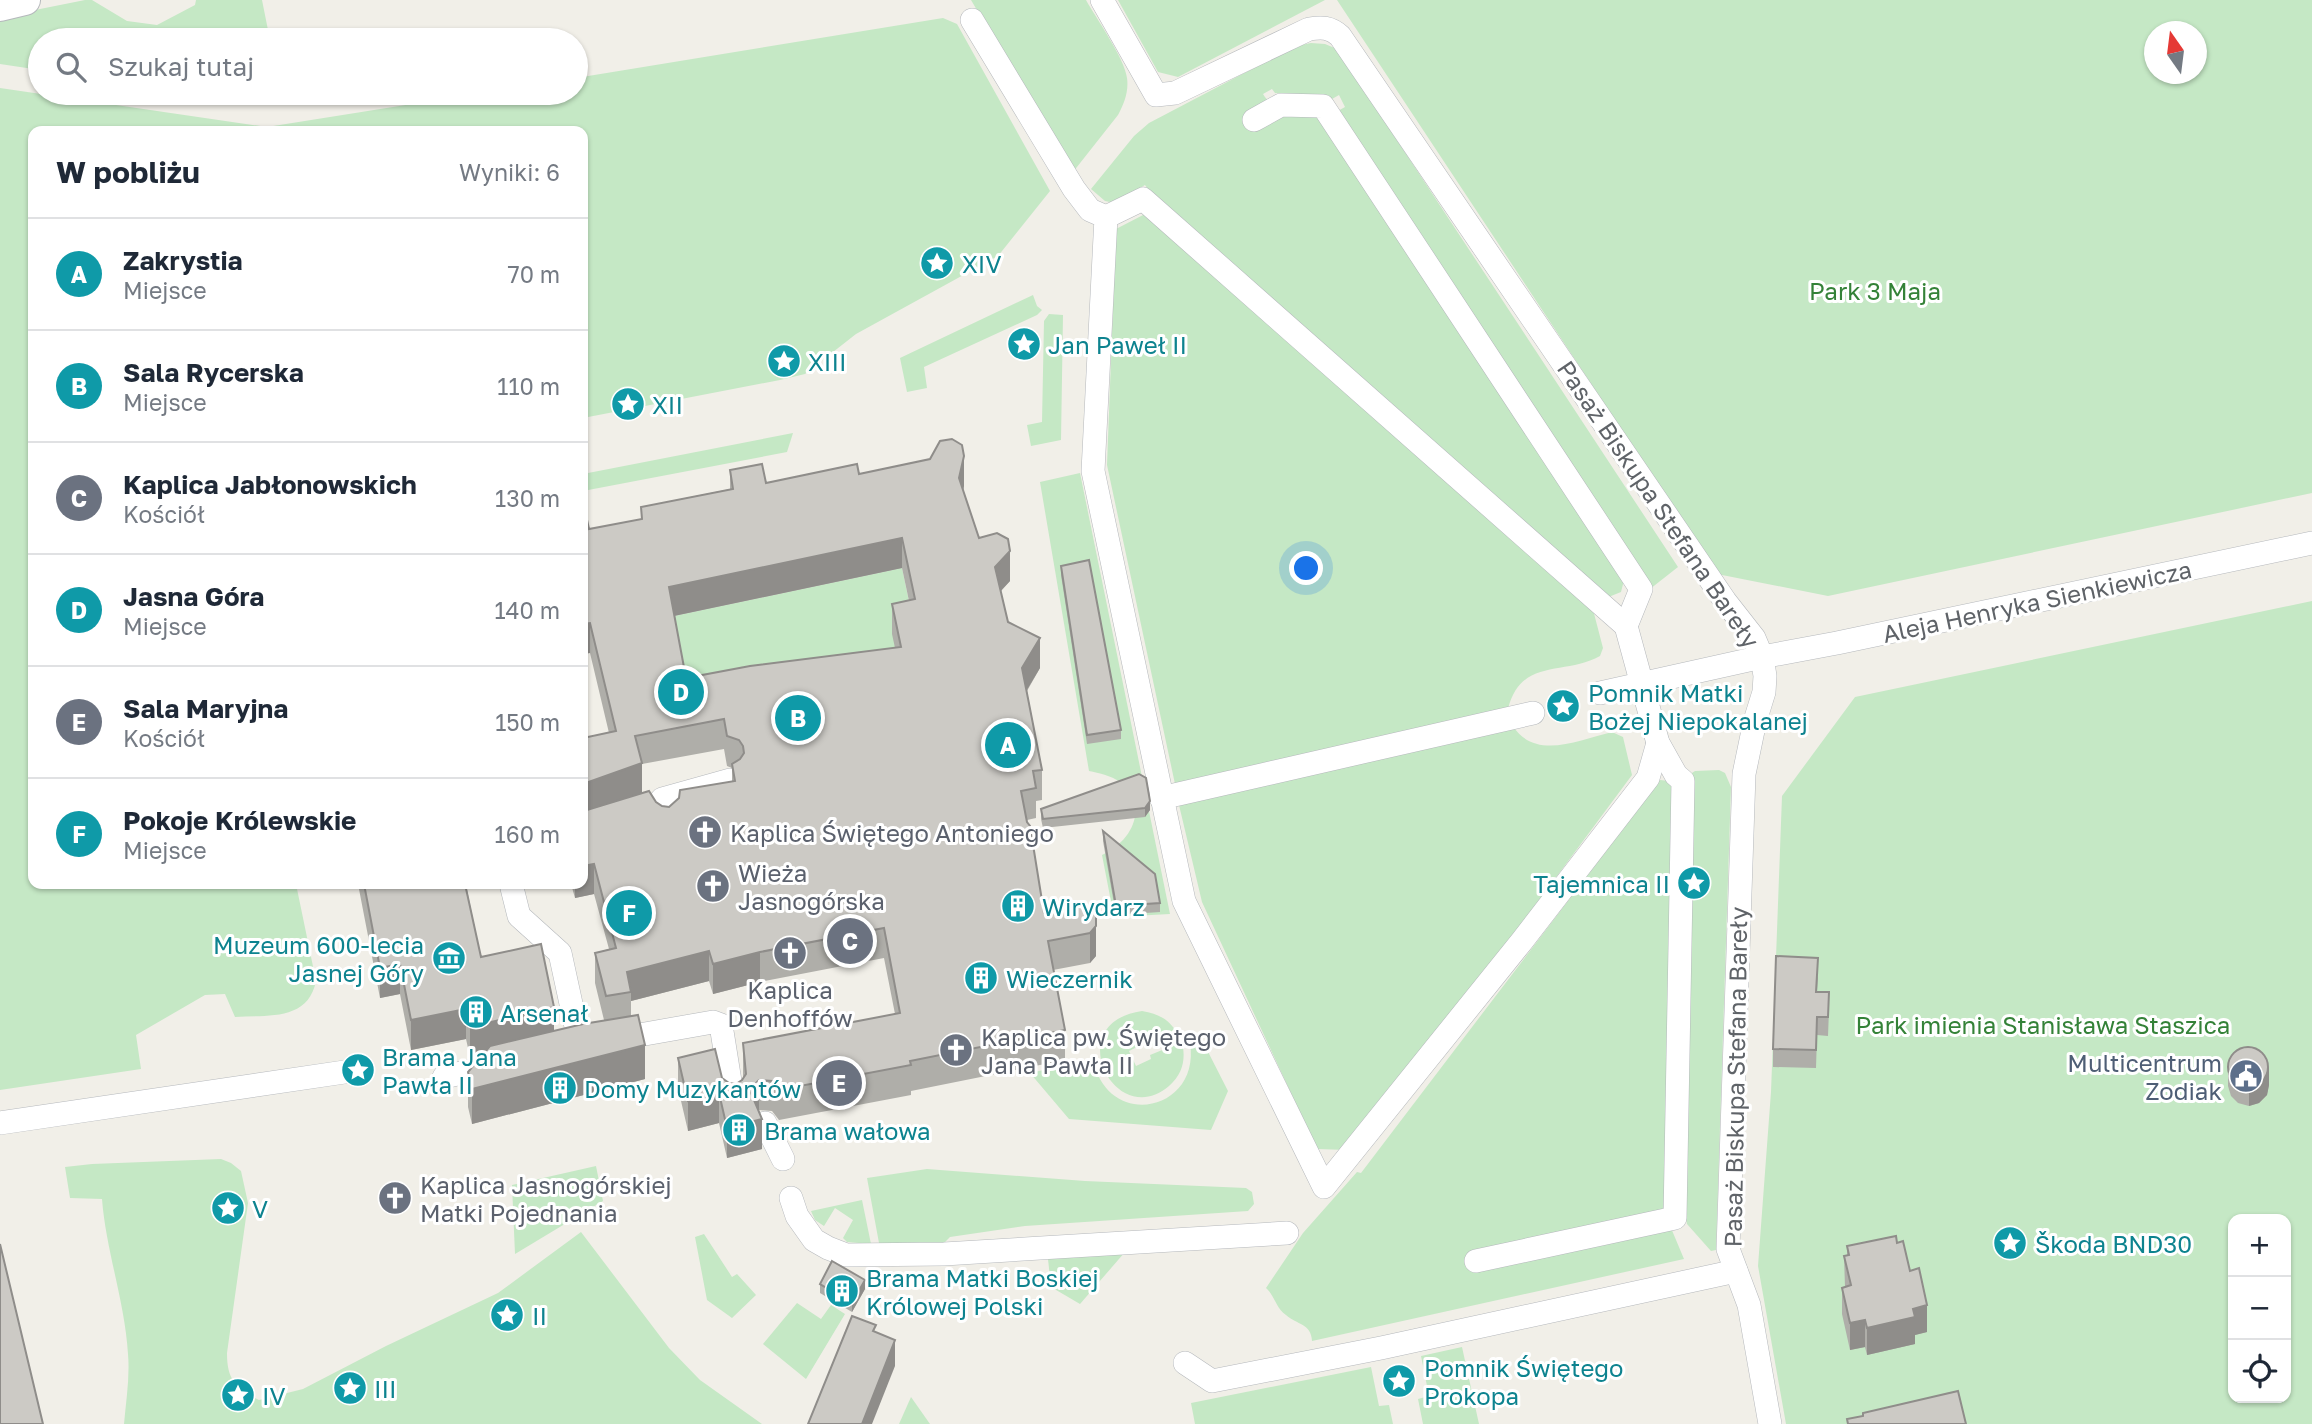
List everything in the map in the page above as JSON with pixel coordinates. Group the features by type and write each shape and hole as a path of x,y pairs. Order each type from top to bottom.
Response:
{"street":[{"path":"0,6 25,0"},
{"name":"Pasaż Biskupa Stefana Bareły","path":"1102,0 1156,95 1175,93 1309,29 1333,29 1725,601 1754,638 1762,657 1764,692 1744,774 1728,1250 1749,1305 1770,1424"},
{"path":"972,20 1074,189 1090,210 1106,217 1143,199 1626,626 1658,743 1683,781 1675,1217 1476,1261"},
{"path":"1254,120 1281,105 1323,106 1641,589 1626,626"},
{"path":"1106,217 1093,471 1184,901 1325,1187 1522,941 1648,778 1658,743"},
{"name":"Aleja Henryka Sienkiewicza","path":"1600,693 2312,543"},
{"path":"1161,798 1533,713"},
{"path":"666,823 653,803 730,780"},
{"path":"512,889 519,916 559,953 579,1045"},
{"path":"552,1052 713,1022 722,1025 733,1100"},
{"path":"444,1077 512,1061"},
{"path":"0,1123 358,1070"},
{"path":"765,1123 783,1159"},
{"path":"791,1198 797,1216 814,1240 846,1255 944,1254 1287,1233"},
{"path":"1185,1363 1212,1381 1381,1348 1736,1271"}],"green space":[{"path":"92,0 127,21 157,25 195,5 196,0 262,0 268,28 28,28 28,68 0,64 0,17"},
{"path":"971,0 1086,0 1110,39 1125,70 1126,97 1118,115 1073,172"},
{"path":"1118,0 1325,0 1178,77 1158,72"},
{"name":"Park 3 Maja","path":"1337,0 2312,0 2312,493 1828,596 1717,574"},
{"path":"943,18 957,24 1050,191 998,256 856,334 805,374 588,417 588,126 273,126 405,105 588,105 588,76"},
{"path":"1325,44 1337,49 1678,567 1650,589 1336,112 1345,107 1339,95 1332,99 1275,93 1272,89 1263,94 1273,105 1280,108 1318,114 1624,580 1621,592 1606,598 1160,206 1145,185 1115,203 1105,201 1091,189 1134,136 1149,123 1296,46"},
{"path":"0,88 28,92 28,105 116,105 260,126 28,126 28,889 297,889 316,981 312,994 305,1003 296,1009 273,1015 235,1017 225,994 205,995 136,1035 141,1069 0,1090"},
{"path":"1145,214 1591,602 1603,648 1600,656 1587,662 1534,675 1523,682 1514,693 1508,709 1175,784 1107,465 1116,229"},
{"path":"1033,295 1037,306 1042,310 1037,315 924,367 927,388 907,392 900,358"},
{"path":"1049,314 1063,315 1061,440 1031,446 1027,425 1042,422 1044,321"},
{"path":"793,433 787,452 588,490 588,473"},
{"path":"1080,473 1170,914 1114,917 1102,855 1113,849 1129,833 1134,823 1134,802 1129,791 1120,782 1089,771 1040,482"},
{"path":"902,568 915,630 901,677 686,708 669,617"},
{"name":"Park imienia Stanisława Staszica","path":"2312,601 2312,1424 1786,1424 1758,1266 1771,1092 1782,796 1855,697"},
{"path":"1513,726 1522,737 1545,745 1572,743 1612,732 1623,737 1632,775 1508,942 1347,1150 1317,1149 1202,902 1179,805"},
{"path":"1719,770 1725,773 1731,787 1716,1250 1711,1251 1687,1224 1681,1194 1692,773"},
{"path":"1660,780 1669,781 1676,789 1664,1207 1657,1216 1671,1228 1684,1259 1312,1341 1309,1331 1283,1312 1266,1288 1303,1233 1357,1172 1361,1173"},
{"path":"1142,1011 1162,1017 1176,1031 1146,1049 1143,1044 1129,1051 1136,1066 1151,1059 1150,1055 1182,1042 1183,1048 1182,1066 1178,1076 1169,1086 1149,1096 1131,1095 1115,1086 1104,1070 1100,1052 1104,1034 1117,1020"},
{"path":"1202,1040 1228,1091 1211,1130 1069,1119 1030,1073 1093,1059 1102,1082 1116,1097 1133,1104 1151,1104 1168,1097 1181,1085 1190,1066 1190,1043"},
{"path":"221,1159 241,1171 248,1203 227,1363 234,1382 259,1400 303,1389 498,1293 581,1232 669,1348 700,1380 762,1424 124,1424 128,1354 102,1199 70,1198 65,1167"},
{"path":"596,1166 603,1201 515,1254 512,1185"},
{"path":"927,1169 1085,1181 1246,1188 1252,1192 1254,1204 1248,1211 1025,1226 950,1237 944,1243 879,1243 867,1178"},
{"path":"862,1200 871,1244 847,1242 843,1238 853,1220 835,1208 824,1226 815,1220 811,1211"},
{"path":"704,1234 732,1277 737,1274 756,1295 732,1318 707,1300 695,1237"},
{"path":"1125,1252 1080,1304 1051,1287 1048,1259"},
{"path":"797,1303 821,1319 831,1305 845,1314 806,1379 763,1344"},
{"path":"1462,1347 1479,1424 1423,1424 1418,1399 1429,1396 1421,1356"},
{"path":"1371,1367 1379,1406 1389,1405 1393,1424 1195,1424 1191,1403"},
{"path":"911,1397 930,1424 899,1424"}],"building":[{"path":"952,439 962,445 964,456 959,478 979,538 997,533 1008,539 1010,551 995,567 1008,622 1040,638 1022,668 1042,770 1033,771 1036,788 1021,791 1030,826 1044,913 1082,905 1093,907 1096,917 1096,926 1090,933 1048,941 1065,1030 910,1061 911,1065 779,1090 772,1081 759,1080 751,1093 762,1119 727,1128 719,1093 688,1101 678,1058 715,1049 722,1078 736,1084 746,1074 743,1043 900,1013 884,928 713,964 709,951 627,972 631,992 606,996 595,953 616,948 594,864 588,865 588,810 649,791 656,802 669,807 679,798 680,790 735,781 732,764 744,753 739,740 727,736 724,719 635,736 642,763 588,782 588,737 616,731 588,623 588,524 589,529 642,519 641,507 733,489 730,470 762,464 766,483 857,464 859,474 930,459 940,441","holes":["902,538 915,599 892,604 901,647 750,666 686,678 669,587"]},
{"path":"1089,560 1121,730 1087,735 1061,566"},
{"path":"1139,774 1146,778 1150,801 1145,808 1043,819 1041,809"},
{"path":"1103,831 1155,874 1160,903 1116,906"},
{"path":"365,889 466,889 481,957 541,944 554,1007 470,1027 466,1009 411,1020 400,964 380,968"},
{"path":"1776,956 1818,958 1816,992 1829,992 1828,1017 1817,1017 1816,1050 1773,1049"},
{"path":"638,1015 645,1045 472,1089 468,1072 490,1046 583,1024"},
{"path":"2248,1047 2262,1053 2268,1067 2262,1081 2248,1087 2234,1081 2228,1067 2234,1053"},
{"path":"1896,1236 1897,1243 1903,1241 1910,1271 1919,1268 1927,1305 1913,1309 1915,1317 1867,1328 1865,1320 1850,1323 1842,1288 1851,1285 1844,1256 1849,1255 1847,1246"},
{"path":"0,1244 43,1424 0,1424"},
{"name":"Brama Matki Boskiej Królowej Polski","path":"832,1261 865,1280 852,1303 820,1284"},
{"path":"852,1316 876,1325 873,1331 895,1340 862,1424 808,1424"},
{"path":"1958,1391 1966,1424 1848,1424 1847,1419 1863,1416 1863,1413"}],"place":[{"name":"XIV","path":"937,263"},
{"name":"Jan Paweł II","path":"1024,344"},
{"name":"XIII","path":"784,361"},
{"name":"XII","path":"628,404"},
{"name":"Jasna Góra","path":"681,692"},
{"name":"Pomnik Matki Bożej Niepokalanej","path":"1563,706"},
{"name":"Sala Rycerska","path":"798,718"},
{"name":"Zakrystia","path":"1008,745"},
{"name":"Kaplica Świętego Antoniego","path":"705,832"},
{"name":"Tajemnica II","path":"1694,883"},
{"name":"Wieża Jasnogórska","path":"713,886"},
{"name":"Wirydarz","path":"1018,906"},
{"name":"Pokoje Królewskie","path":"629,913"},
{"name":"Kaplica Jabłonowskich","path":"850,941"},
{"name":"Kaplica Denhoffów","path":"790,953"},
{"name":"Muzeum 600-lecia Jasnej Góry","path":"449,958"},
{"name":"Wieczernik","path":"981,978"},
{"name":"Arsenał","path":"476,1012"},
{"name":"Kaplica pw. Świętego Jana Pawła II","path":"956,1050"},
{"name":"Brama Jana Pawła II","path":"358,1070"},
{"name":"Multicentrum Zodiak","path":"2246,1076"},
{"name":"Sala Maryjna","path":"839,1083"},
{"name":"Domy Muzykantów","path":"560,1088"},
{"name":"Brama wałowa","path":"739,1130"},
{"name":"Kaplica Jasnogórskiej Matki Pojednania","path":"395,1198"},
{"name":"V","path":"228,1208"},
{"name":"Škoda BND30","path":"2010,1243"},
{"name":"Brama Matki Boskiej Królowej Polski","path":"842,1291"},
{"name":"II","path":"507,1315"},
{"name":"Pomnik Świętego Prokopa","path":"1399,1381"},
{"name":"III","path":"350,1388"},
{"name":"IV","path":"238,1395"}]}
